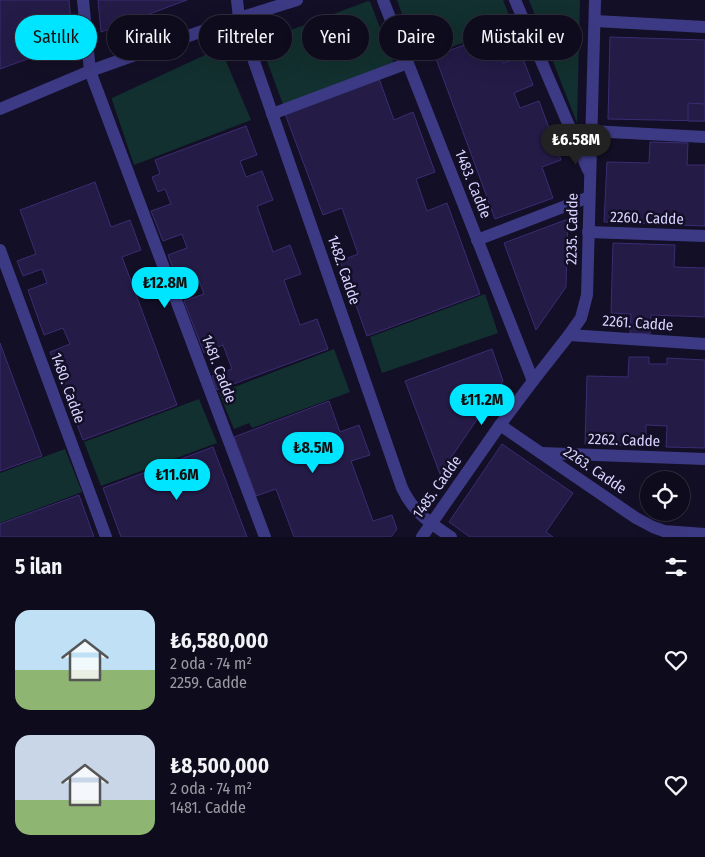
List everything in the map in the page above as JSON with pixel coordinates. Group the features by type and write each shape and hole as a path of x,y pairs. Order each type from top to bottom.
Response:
{"street":[{"name":"1481. Cadde","path":"83,0 90,71 265,537"},
{"name":"1482. Cadde","path":"238,0 239,15"},
{"path":"249,15 297,0"},
{"name":"1483. Cadde","path":"383,0 533,381"},
{"path":"515,0 590,175"},
{"name":"2235. Cadde","path":"569,335 581,318 587,295 595,0"},
{"path":"594,21 705,27"},
{"path":"0,109 90,71 199,32"},
{"name":"1482. Cadde","path":"253,60 402,488 416,511 451,537"},
{"path":"272,114 408,63"},
{"path":"591,131 705,137"},
{"path":"477,240 589,197"},
{"name":"2260. Cadde","path":"588,232 705,236"},
{"name":"1480. Cadde","path":"0,250 106,537"},
{"name":"1485. Cadde","path":"422,537 500,424 569,335"},
{"name":"2261. Cadde","path":"569,335 705,344"},
{"name":"2263. Cadde","path":"500,424 636,518 651,532 705,534"},
{"name":"2262. Cadde","path":"541,453 705,459"}],"green space":[{"path":"397,0 503,0 509,15 463,15 463,43 453,46 453,15 402,15"},
{"path":"529,0 580,0 580,15 535,15"},
{"path":"368,1 370,2 379,25 379,60 393,60 395,66 284,107 267,60 292,60 292,30 302,26 302,60 369,60 369,15 331,15"},
{"path":"199,58 199,60 224,60 251,120 134,165 112,98"},
{"path":"552,60 579,60 577,123"},
{"path":"485,294 498,333 382,373 370,337"},
{"path":"334,349 350,392 252,428 249,423 234,429 219,393"},
{"path":"199,399 217,443 101,486 84,442"},
{"path":"65,449 82,492 0,523 0,473"}],"building":[{"path":"0,0 69,0 70,15 15,15 15,60 25,60 0,69"},
{"path":"98,0 187,0 147,15 107,15 107,30 101,32"},
{"path":"610,37 705,40 705,121 608,119"},
{"path":"463,45 463,60 502,60 503,63 511,60 524,60 533,85 514,93 520,108 539,101 561,160 542,167 553,198 495,219 436,60 453,60 453,49"},
{"path":"378,76 394,120 413,112 435,172 416,179 427,211 447,203 480,294 367,336 340,261 358,254 342,208 323,215 284,111"},
{"path":"688,103 705,104 705,121 688,121"},
{"path":"246,126 257,155 240,161 246,177 262,171 273,200 257,206 273,252 290,245 301,274 284,280 300,325 317,319 328,349 217,390 212,376 232,369 223,345 204,353 184,301 204,294 198,278 179,285 168,255 187,248 182,234 163,241 151,211 171,204 165,189 158,192 152,177 160,174 155,160"},
{"path":"650,142 688,143 687,165 705,165 705,226 604,222 607,162 649,163"},
{"path":"95,182 111,227 130,220 141,250 122,257 177,405 83,440 50,352 70,344 63,328 44,335 28,290 47,283 42,269 23,276 17,261 36,254 20,210"},
{"path":"568,219 566,287 536,330 504,243"},
{"path":"613,243 675,245 674,267 705,268 705,317 651,315 650,334 630,333 631,314 611,313"},
{"path":"0,343 42,456 0,471"},
{"path":"492,349 503,381 440,474 405,381"},
{"path":"629,357 649,357 649,364 667,364 667,358 705,360 705,448 666,447 667,426 646,425 646,446 585,444 587,376 628,377"},
{"path":"329,401 340,432 359,425 370,455 351,461 373,521 392,515 397,529 391,537 294,537 276,489 256,496 234,437"},
{"path":"502,444 573,493 546,532 553,537 470,537 449,522"},
{"path":"213,447 247,537 121,537 103,488"},
{"path":"79,495 94,537 0,537 0,524"}]}
